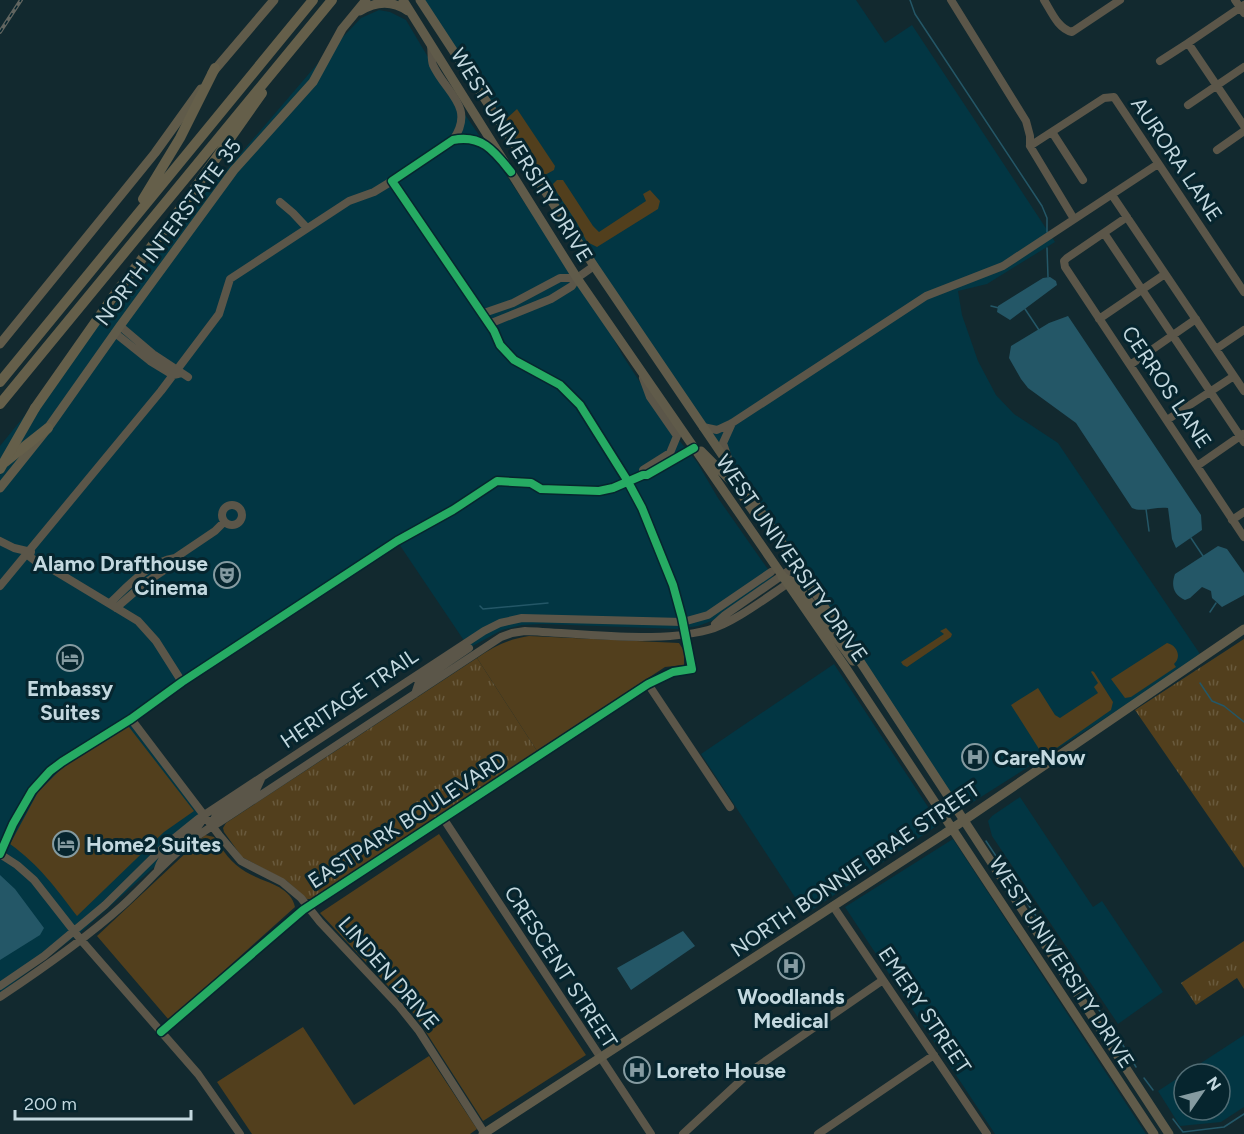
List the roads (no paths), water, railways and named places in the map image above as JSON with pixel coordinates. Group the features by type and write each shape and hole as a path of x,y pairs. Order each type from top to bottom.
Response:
{"highway":[{"path":"0,382 313,0"},
{"path":"0,404 329,3"},
{"path":"0,467 36,408 115,294 181,208 257,102 285,57"},
{"path":"115,242 169,158 215,68"},
{"path":"0,467 48,428"}],"main road":[{"path":"0,344 150,160 215,68 274,0"},
{"path":"342,29 361,0"},
{"name":"NORTH INTERSTATE 35","path":"0,488 48,428 117,329 234,170 313,82 342,29 366,0"},
{"name":"WEST UNIVERSITY DRIVE","path":"403,0 578,278 846,668 1154,1134"},
{"name":"WEST UNIVERSITY DRIVE","path":"420,0 594,266 797,566 1169,1134"},
{"path":"353,16 371,5 387,2 401,7 414,16"},
{"path":"483,127 496,118"},
{"path":"686,437 724,473 785,558 797,566"},
{"path":"720,486 721,497 771,572 784,580 796,583 843,649 867,674"},
{"name":"NORTH BONNIE BRAE STREET","path":"484,1134 952,828 1244,629"},
{"path":"1071,1008 1082,1001"}],"street":[{"path":"951,0 1026,121 1030,146 1074,219"},
{"path":"1044,0 1060,26 1071,32 1120,0"},
{"path":"1160,61 1241,6"},
{"path":"1188,43 1244,126"},
{"path":"431,45 432,63 462,109 462,120 453,140"},
{"path":"1188,105 1244,67"},
{"name":"AURORA LANE","path":"1030,146 1104,98 1114,97 1244,292"},
{"path":"1217,150 1244,131"},
{"path":"1052,132 1083,180"},
{"path":"0,586 180,373 219,314 230,279 349,201 374,192 453,140 475,139 494,151 511,172"},
{"path":"703,427 717,430 732,423 926,296 1003,266 1158,164"},
{"path":"392,181 489,324 500,345 514,360 560,385 580,405 642,508 673,585 685,634"},
{"path":"1112,195 1244,391"},
{"path":"280,202 308,228"},
{"path":"1127,218 1104,233 1210,392 1243,437 1197,466"},
{"name":"CERROS LANE","path":"1104,233 1067,258 1064,261 1065,267 1244,537"},
{"path":"489,324 551,299 572,286 578,278 594,266"},
{"path":"1100,319 1165,274"},
{"path":"481,314 513,303 560,278 578,278"},
{"path":"1130,365 1196,319"},
{"path":"117,329 150,361 180,373"},
{"path":"1216,349 1244,330"},
{"path":"639,367 650,397 676,436 670,453 643,470 643,474"},
{"path":"1167,420 1234,376"},
{"path":"731,468 723,443 732,423"},
{"path":"240,1134 198,1074 81,940 34,880 0,854 32,791 50,771 131,719 182,682 397,541 453,510 497,481 531,483 541,489 599,490 613,488 643,474 647,475 694,448"},
{"path":"233,502 245,513 236,525 224,522 221,517 222,511 233,502"},
{"path":"1233,519 1244,512"},
{"path":"113,606 140,576 164,560 175,558 215,531 224,522"},
{"path":"0,541 28,553 32,552 42,563 138,621 166,654 182,682"},
{"name":"HERITAGE TRAIL","path":"0,997 51,964 81,940 186,845 212,826 479,650 512,633 525,631 645,637 706,631 725,615 784,580 797,566"},
{"name":"HERITAGE TRAIL","path":"0,986 44,956 105,905 166,843 204,815 465,642 500,623 522,618 682,622 708,615 771,572"},
{"name":"EASTPARK BOULEVARD","path":"161,1032 308,907 648,684 662,676 692,669 685,634"},
{"path":"415,694 419,682 469,648"},
{"path":"648,684 730,807"},
{"name":"LINDEN DRIVE","path":"131,719 241,861 282,882 399,1006 419,1031 484,1134"},
{"path":"332,731 340,743"},
{"path":"212,826 215,817 256,790 262,778"},
{"path":"157,872 161,857 202,824 204,815"},
{"name":"CRESCENT STREET","path":"443,818 651,1134"},
{"name":"EMERY STREET","path":"833,906 984,1133"},
{"path":"683,1134 751,1071 883,980"},
{"path":"818,1134 934,1055"}],"waterway":[{"path":"910,0 915,14 1042,206 1047,218 1047,232"},
{"path":"1047,248 1048,277"},
{"path":"991,306 999,308"},
{"path":"1025,309 1039,330"},
{"path":"1146,509 1149,531"},
{"path":"1191,538 1203,556"},
{"path":"480,606 483,609 548,603"},
{"path":"1210,612 1216,603"},
{"path":"1200,683 1212,701 1224,706 1244,722"},
{"path":"986,841 1020,892"},
{"path":"1025,900 1050,936"},
{"path":"1055,944 1085,989"},
{"path":"1093,1002 1112,1027 1136,1067"},
{"path":"1144,1078 1153,1090"},
{"path":"1232,1122 1244,1114"},
{"path":"1175,1122 1183,1132 1224,1127 1232,1122"}],"railway":[{"path":"0,32 21,0"}],"place":[{"name":"Alamo Drafthouse Cinema","path":"227,575"},
{"name":"Embassy Suites","path":"70,658"},
{"name":"CareNow","path":"975,757"},
{"name":"Home2 Suites","path":"66,844"},
{"name":"Woodlands Medical","path":"791,966"},
{"name":"Loreto House","path":"637,1070"}]}
